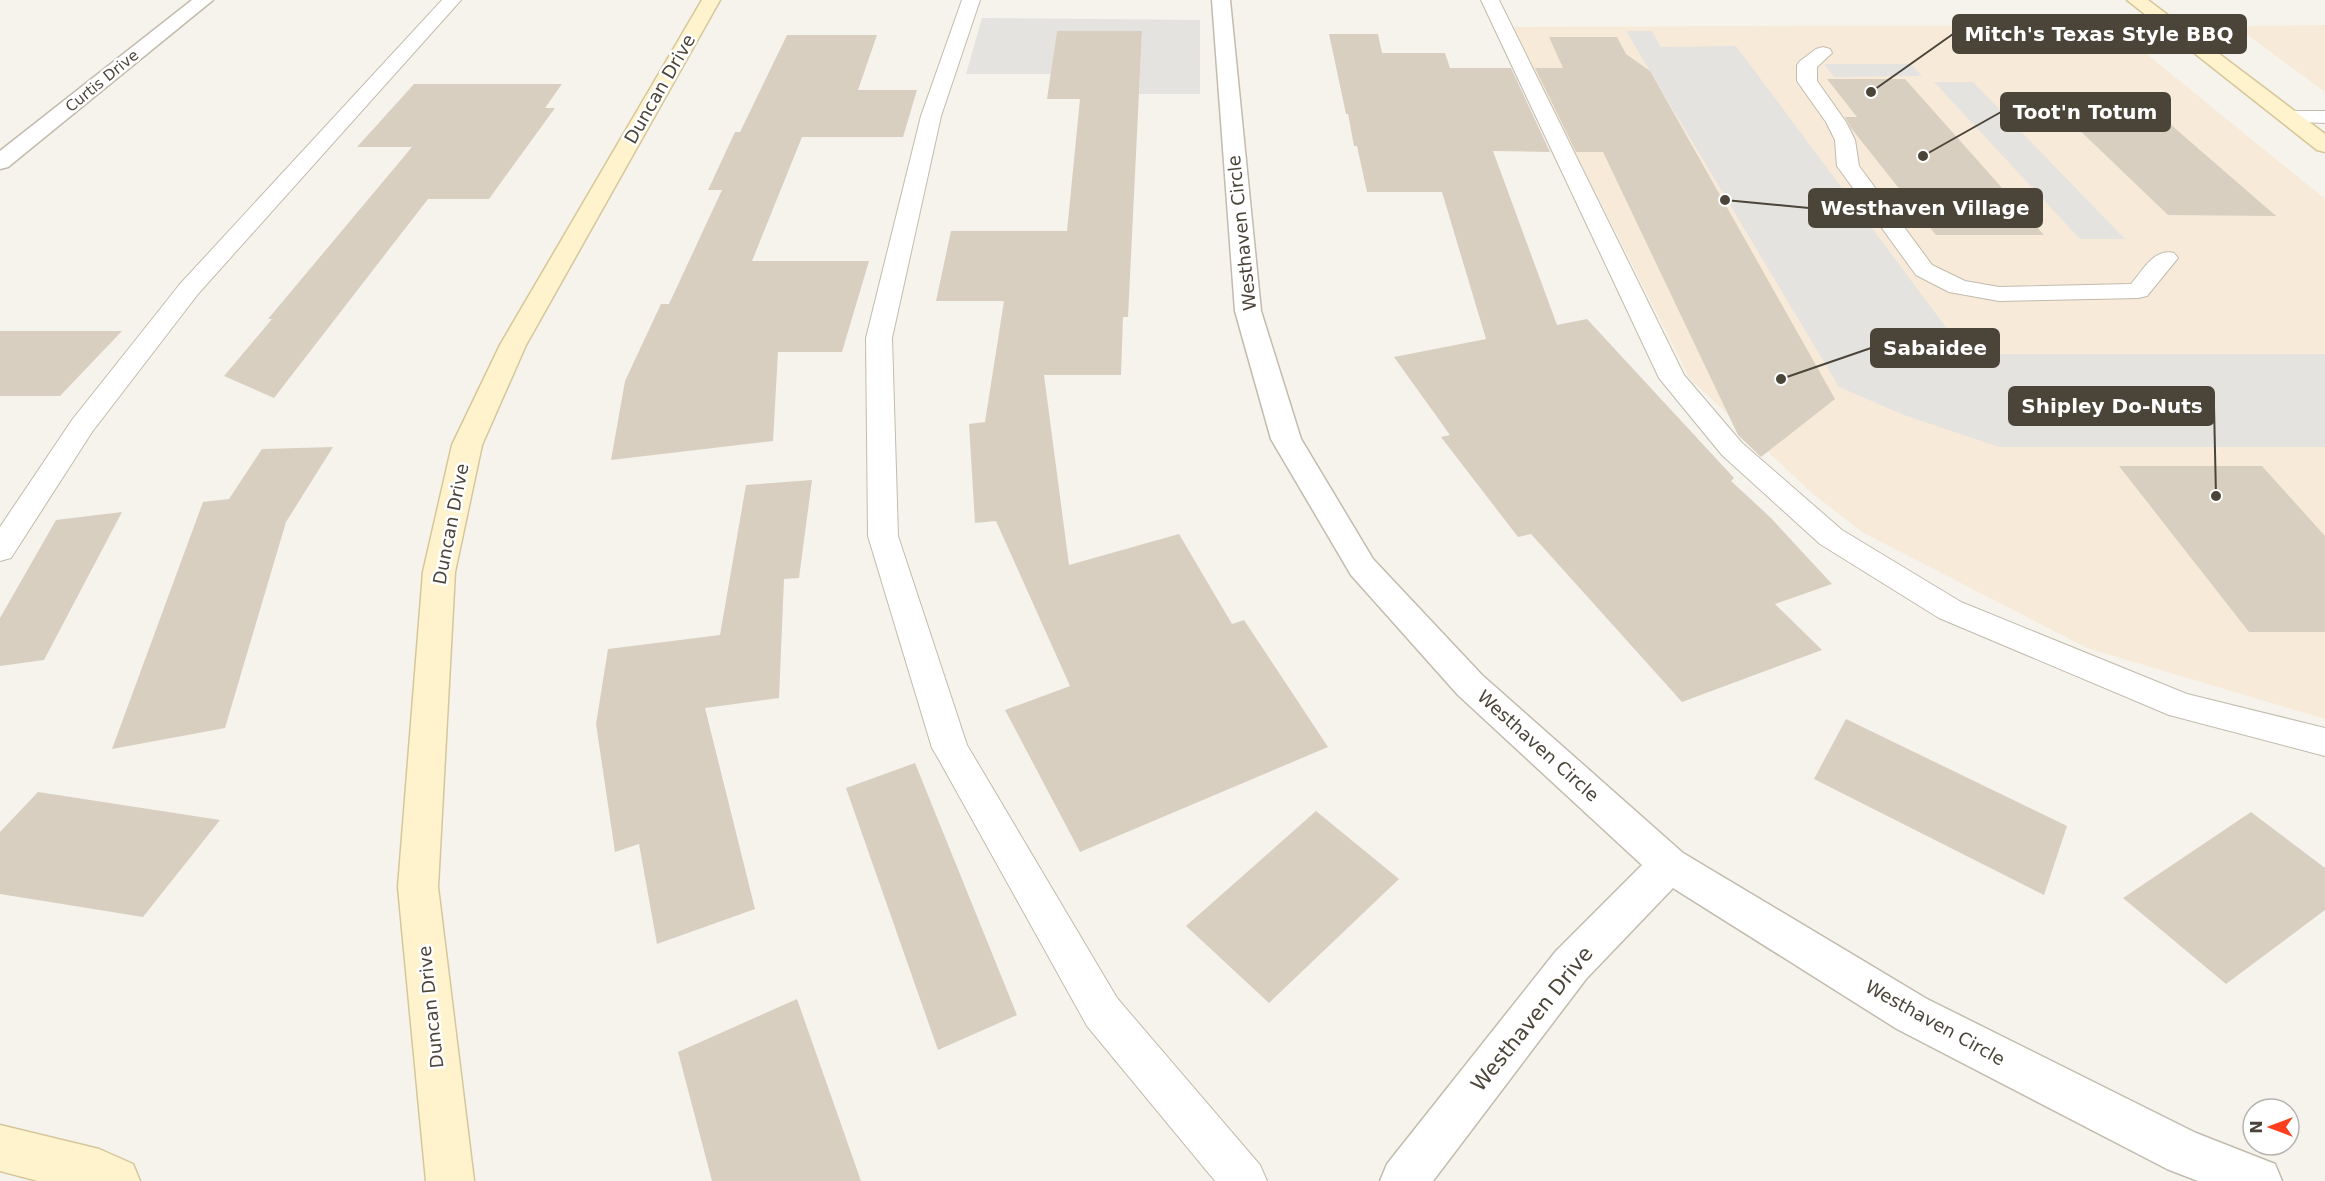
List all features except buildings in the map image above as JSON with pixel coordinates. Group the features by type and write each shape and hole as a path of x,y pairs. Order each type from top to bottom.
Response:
{"street":[{"name":"Curtis Drive","path":"0,162 204,0"},
{"name":"Duncan Drive","path":"450,1181 418,887 439,572 467,445 513,345 711,0"},
{"name":"Westhaven Circle","path":"1221,0 1248,311 1286,440 1362,567 1470,685 1669,865 1912,1014 2184,1152 2258,1181"},
{"path":"2136,0 2325,145"},
{"name":"Westhaven Drive","path":"1404,1181 1571,965 1669,865"},
{"path":"0,1148 99,1173 116,1181"}],"lane":[{"path":"0,550 82,426 189,289 452,0"},
{"path":"971,0 931,116 879,338 883,536 950,748 1102,1012 1244,1181"},
{"path":"1490,0 1672,378 1732,449 1798,508 1831,537 1950,610 2181,706 2325,742"},
{"path":"1823,53 1807,65 1807,81 1836,122 1845,140 1848,166 1924,270 1958,287 1999,294 2138,291 2166,258"},
{"path":"2289,117 2325,117"}],"shaded area":[{"path":"982,18 1200,20 1200,94 1139,94 1142,31 1057,31 1051,74 966,74"},
{"path":"2082,25 2105,30 2138,47 2325,199 2325,719 2087,648 1862,532 1812,493 1690,379 1512,27"},
{"path":"2325,25 2325,92 2242,31 2249,26"},
{"path":"1626,31 1652,31 1661,47 1736,46 1966,354 2325,354 2325,447 1999,447 1904,415 1839,387"},
{"path":"1824,64 1911,64 1922,76 1834,77"},
{"path":"1934,82 1973,82 2125,239 2080,239"}],"place":[{"name":"Mitch's Texas Style BBQ","path":"1871,92"},
{"name":"Toot'n Totum","path":"1923,156"},
{"name":"Westhaven Village","path":"1725,200"},
{"name":"Sabaidee","path":"1781,379"},
{"name":"Shipley Do-Nuts","path":"2216,496"}]}
